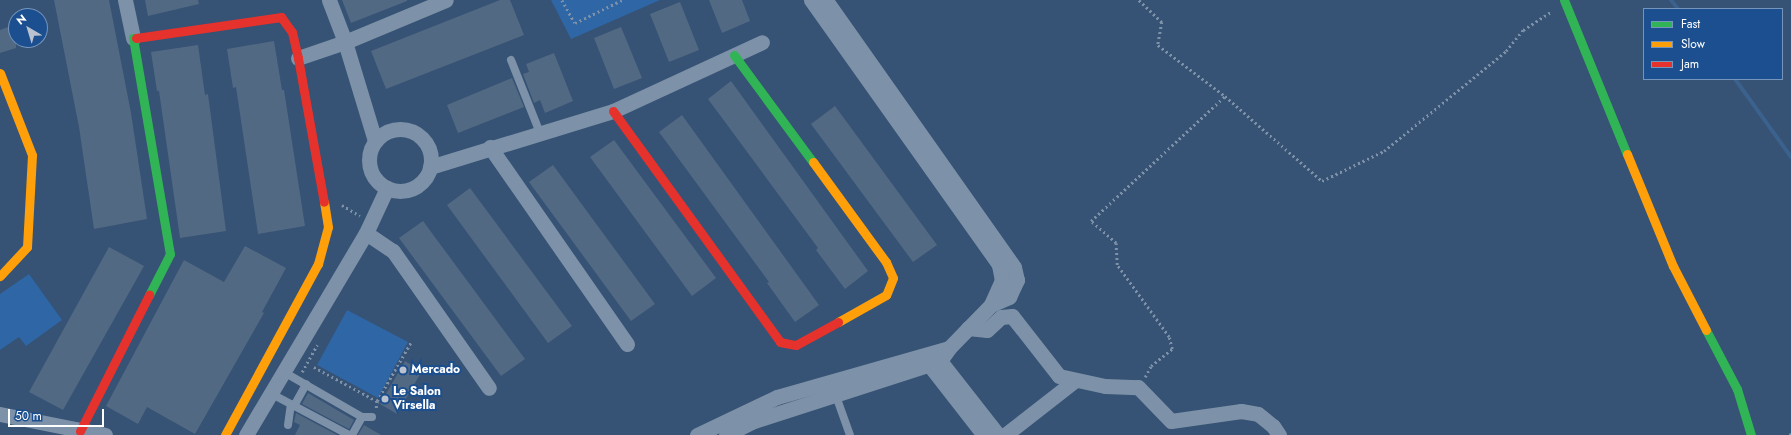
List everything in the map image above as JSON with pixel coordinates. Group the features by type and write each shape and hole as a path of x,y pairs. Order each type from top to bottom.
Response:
{"street":[{"path":"80,431 170,254 133,38 125,0"},
{"path":"329,0 345,42 375,141"},
{"path":"298,58 345,42 446,0"},
{"path":"812,0 999,265 1002,280 991,305"},
{"path":"726,435 751,422 935,364 991,305 1009,297 1017,280 1014,267 826,0"},
{"path":"1564,1 1673,266 1737,389 1752,435"},
{"path":"133,38 281,17 292,32 328,227 318,264 225,435"},
{"path":"430,167 490,147 613,111 762,42"},
{"path":"613,111 780,342 796,345 886,295 893,278 886,262 734,55"},
{"path":"0,72 32,155 27,247 0,276"},
{"path":"400,129 413,132 424,140 430,153 430,167 424,179 414,188 400,191 387,188 376,180 370,168 370,154 375,141 386,132 400,129"},
{"path":"490,147 627,344"},
{"path":"246,435 282,372 366,233 387,188"},
{"path":"366,233 393,251 489,388"},
{"path":"968,328 987,330 1001,317 1012,316 1059,376 1104,386 1138,387 1171,421 1241,411 1258,414 1274,426 1279,435"},
{"path":"697,435 777,397 949,348"},
{"path":"935,364 984,435"},
{"path":"935,364 998,435"},
{"path":"1005,435 1074,380"},
{"path":"0,414 105,435"}],"lane":[{"path":"511,60 540,133"},
{"path":"282,372 306,384 362,417 372,417"},
{"path":"288,425 293,405 306,384"},
{"path":"270,393 349,435"},
{"path":"836,396 850,435"},
{"path":"352,435 362,417"}],"path":[{"path":"562,0 575,23 622,0"},
{"path":"1138,0 1162,22 1158,45 1225,96 1322,180 1384,151 1506,50 1523,30 1564,1"},
{"path":"1138,387 1151,366 1172,350 1169,337 1117,265 1116,242 1092,221 1225,96"},
{"path":"372,417 377,402 411,342"},
{"path":"314,367 377,402"}],"shaded area":[{"path":"551,0 660,0 571,39"},
{"path":"29,274 62,320 26,346 19,337 0,350 0,294"},
{"path":"347,310 408,342 378,398 317,365"}],"building":[{"path":"54,0 109,0 131,113 147,219 94,229 79,127"},
{"path":"145,0 198,0 199,4 148,16"},
{"path":"342,0 407,0 407,1 351,23"},
{"path":"500,0 510,0 524,35 386,89 371,51"},
{"path":"709,0 742,0 750,21 722,33"},
{"path":"680,2 699,50 669,62 650,14"},
{"path":"8,27 8,48 16,48 0,53 0,30"},
{"path":"621,27 642,78 614,89 594,38"},
{"path":"274,41 282,90 284,90 305,226 258,234 236,87 233,88 227,49"},
{"path":"198,45 205,95 208,94 226,231 180,238 159,91 157,91 151,52"},
{"path":"554,53 573,101 545,113 540,100 534,103 523,74 529,72 526,64"},
{"path":"512,78 524,107 458,133 447,105"},
{"path":"731,81 868,271 845,289 816,250 818,248 708,99"},
{"path":"835,106 937,245 913,262 811,124"},
{"path":"682,115 819,305 795,322 767,283 769,282 659,132"},
{"path":"614,140 716,278 692,296 590,157"},
{"path":"553,165 655,304 631,321 529,182"},
{"path":"470,188 572,326 548,343 447,205"},
{"path":"423,221 525,359 501,376 399,238"},
{"path":"245,246 286,268 262,312 264,313 195,434 147,407 138,424 106,406 184,260 224,282"},
{"path":"109,247 144,266 63,410 29,392"},
{"path":"405,361 422,371 397,414 380,404"},
{"path":"308,393 354,420 349,429 302,404"},
{"path":"296,413 337,435 295,435 300,425 294,422"},
{"path":"364,425 381,435 358,435"}],"waterway":[{"path":"1671,0 1677,8"},
{"path":"1736,80 1791,157"}],"traffic: fast":[{"path":"1564,0 1627,154"},
{"path":"136,38 133,38 170,254 149,295"},
{"path":"734,55 813,162"},
{"path":"1706,330 1737,389 1751,435"}],"traffic: slow":[{"path":"0,73 32,155 27,247 0,276"},
{"path":"1627,154 1673,266 1706,330"},
{"path":"813,162 886,262 893,278 886,295 838,322"},
{"path":"225,435 318,264 328,227 324,202"}],"traffic: jam":[{"path":"136,38 281,17 292,32 324,202"},
{"path":"613,111 780,342 796,345 838,322"},
{"path":"80,431 149,295"}],"place":[{"name":"Mercado","path":"403,370"},
{"name":"Le Salon Virsella","path":"385,399"}]}
